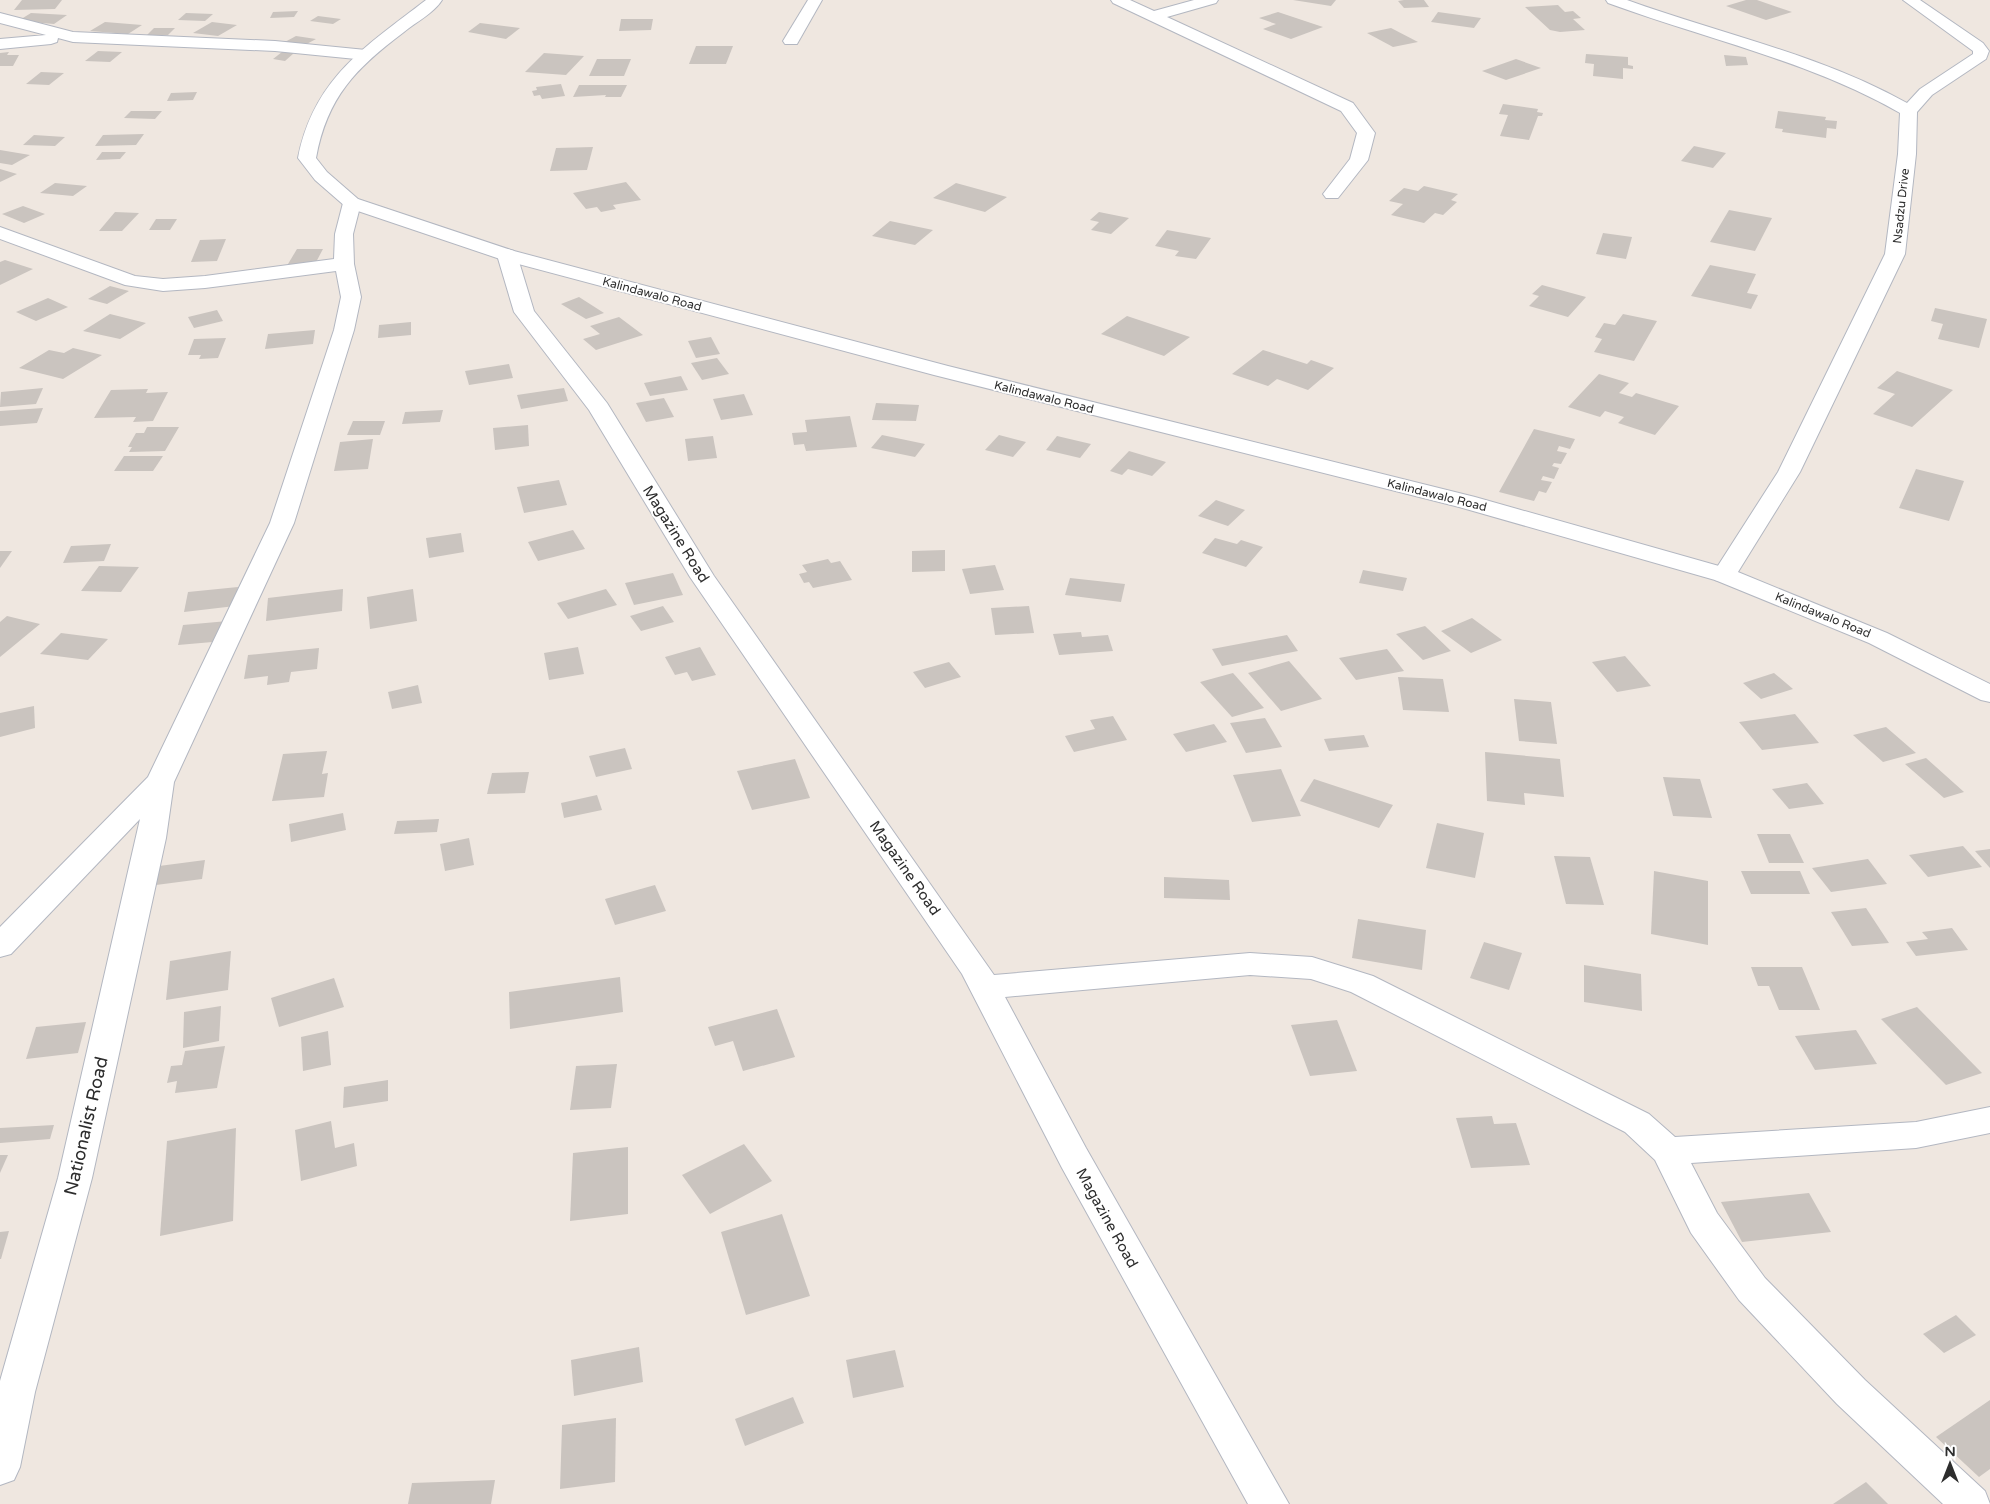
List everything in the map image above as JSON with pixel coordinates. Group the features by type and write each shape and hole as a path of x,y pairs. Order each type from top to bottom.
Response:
{"street":[{"name":"Kalindawalo Road","path":"435,0 366,55 335,86 316,116 308,138 306,158 321,176 352,203 508,255 940,371 1467,502 1724,575 1878,638 1990,694"},
{"path":"791,41 815,0"},
{"path":"1118,0 1332,99 1347,108 1357,118 1366,133 1359,160 1332,194"},
{"path":"1154,16 1211,0"},
{"path":"1613,0 1661,19 1833,72 1878,92 1909,111 1926,92 1980,56 1981,51 1977,46 1910,0"},
{"path":"0,18 73,36"},
{"path":"0,44 73,36 266,45 366,55"},
{"name":"Nsadzu Drive","path":"1724,575 1789,472 1895,254 1907,154 1909,111"},
{"path":"0,946 160,782 282,523 344,330 351,297 344,264 344,234 352,203"},
{"path":"0,233 132,281 163,285 205,282 344,264"},
{"path":"0,255 26,243"},
{"name":"Magazine Road","path":"508,255 524,312 599,408 702,577 970,961 1074,1158 1269,1504"},
{"name":"Nationalist Road","path":"0,1467 16,1392 74,1178 152,838 160,782"},
{"path":"984,986 1250,964 1312,968 1362,984 1637,1123 1668,1151 1704,1223 1752,1289 1851,1392 1971,1504"},
{"path":"1668,1151 1916,1135 1990,1120"}],"building":[{"path":"22,0 62,0 55,9 14,10"},
{"path":"1293,0 1336,0 1331,6"},
{"path":"1424,0 1429,7 1404,8 1398,1"},
{"path":"1746,0 1757,0 1792,12 1766,20 1726,6"},
{"path":"1558,5 1565,12 1573,11 1581,18 1573,19 1585,30 1560,32 1550,30 1525,7"},
{"path":"298,11 294,17 270,18 273,12"},
{"path":"1278,12 1323,27 1291,39 1263,29 1276,24 1259,18"},
{"path":"1438,12 1481,18 1474,28 1431,22"},
{"path":"31,13 67,15 54,24 18,21"},
{"path":"186,13 213,14 205,21 178,20"},
{"path":"318,16 341,19 333,24 310,21"},
{"path":"621,19 653,19 651,30 619,31"},
{"path":"105,22 142,25 128,34 90,31"},
{"path":"212,22 237,25 218,36 193,33"},
{"path":"480,23 520,28 506,39 468,32"},
{"path":"154,28 175,28 168,35 147,35"},
{"path":"1391,28 1418,42 1393,47 1367,33"},
{"path":"296,36 316,39 303,46 283,43"},
{"path":"696,46 733,46 726,64 689,64"},
{"path":"98,51 122,52 110,62 85,61"},
{"path":"9,52 7,55 19,55 13,66 0,66 0,53"},
{"path":"282,52 294,53 285,61 273,59"},
{"path":"544,53 584,56 566,75 525,72"},
{"path":"1586,54 1628,57 1628,65 1633,66 1633,69 1623,68 1623,79 1593,76 1594,64 1585,63"},
{"path":"1724,55 1746,57 1748,65 1726,66"},
{"path":"597,59 631,59 624,76 589,76"},
{"path":"1516,59 1541,68 1506,80 1482,71"},
{"path":"41,72 64,73 49,85 26,84"},
{"path":"561,84 565,96 542,99 540,95 534,96 532,91 537,90 536,87"},
{"path":"579,85 627,85 621,97 605,97 606,95 573,97"},
{"path":"197,92 193,100 167,101 171,93"},
{"path":"1503,104 1538,109 1537,112 1543,113 1542,116 1538,116 1529,140 1500,136 1508,115 1499,114"},
{"path":"131,111 162,111 155,119 124,118"},
{"path":"1778,111 1826,117 1825,120 1837,121 1836,129 1827,128 1826,138 1782,132 1783,129 1775,128"},
{"path":"144,134 136,145 95,146 103,135"},
{"path":"34,135 65,137 55,146 23,145"},
{"path":"1694,146 1726,153 1713,168 1681,161"},
{"path":"593,147 587,170 550,171 556,148"},
{"path":"0,150 30,155 12,165 0,163"},
{"path":"102,152 126,152 120,159 96,160"},
{"path":"0,169 17,174 0,182"},
{"path":"626,182 641,200 613,205 616,209 601,212 597,207 586,209 573,193"},
{"path":"55,183 87,186 73,196 40,193"},
{"path":"956,183 1007,197 985,212 933,198"},
{"path":"1424,186 1458,194 1451,200 1457,202 1443,215 1435,213 1424,223 1391,215 1403,204 1389,201 1404,188 1418,191"},
{"path":"23,206 45,214 24,223 2,214"},
{"path":"1729,210 1772,218 1755,251 1710,242"},
{"path":"115,212 139,213 122,231 99,231"},
{"path":"1099,212 1129,218 1111,234 1091,230 1099,222 1090,220"},
{"path":"156,219 177,219 170,230 149,230"},
{"path":"890,221 933,230 915,245 872,236"},
{"path":"1167,230 1211,238 1196,259 1175,256 1179,251 1155,246"},
{"path":"1603,233 1632,237 1626,259 1596,254"},
{"path":"226,239 217,261 191,262 200,240"},
{"path":"297,249 323,249 315,264 288,264"},
{"path":"5,260 33,269 0,285 0,262"},
{"path":"1710,265 1756,274 1747,293 1758,295 1751,309 1691,296"},
{"path":"1542,285 1586,297 1568,317 1529,306 1539,296 1532,294"},
{"path":"110,286 129,291 107,304 88,299"},
{"path":"579,297 604,313 586,319 561,304"},
{"path":"48,298 68,307 36,321 16,312"},
{"path":"1935,308 1987,319 1979,348 1938,339 1943,324 1931,321"},
{"path":"217,310 223,321 194,328 188,317"},
{"path":"110,314 146,323 120,339 83,331"},
{"path":"1623,314 1657,321 1634,361 1594,352 1602,339 1595,337 1604,323 1615,325"},
{"path":"1127,316 1190,337 1164,356 1101,334"},
{"path":"619,317 643,335 596,350 583,339 600,334 590,326"},
{"path":"411,322 411,335 378,338 379,325"},
{"path":"315,330 313,344 265,349 268,334"},
{"path":"711,337 720,354 696,358 688,341"},
{"path":"226,338 218,358 199,359 201,355 188,355 194,339"},
{"path":"73,348 102,355 63,379 19,368 49,350 64,353"},
{"path":"1263,350 1307,364 1311,360 1334,368 1308,390 1277,379 1268,386 1232,374"},
{"path":"717,358 729,374 702,380 691,363"},
{"path":"509,364 513,378 469,385 465,371"},
{"path":"1897,371 1953,390 1912,427 1873,414 1895,394 1877,388"},
{"path":"1599,374 1629,383 1619,393 1632,397 1636,393 1679,406 1655,435 1618,423 1624,417 1605,411 1600,417 1568,407"},
{"path":"681,376 688,390 650,396 644,383"},
{"path":"43,388 36,404 0,407 1,392"},
{"path":"564,388 568,401 521,409 517,395"},
{"path":"148,389 146,393 168,392 153,421 133,422 136,417 94,418 111,390"},
{"path":"744,394 753,415 721,420 713,399"},
{"path":"664,398 674,417 646,422 636,403"},
{"path":"876,403 919,405 916,421 872,420"},
{"path":"43,408 37,423 0,426 0,411"},
{"path":"443,410 440,422 402,424 405,412"},
{"path":"850,416 857,447 806,451 804,444 794,445 792,433 807,432 805,420"},
{"path":"353,421 385,421 380,435 347,435"},
{"path":"528,425 529,446 495,450 493,428"},
{"path":"147,427 179,427 165,451 129,452 132,447 128,447 136,433 144,433"},
{"path":"1534,429 1575,439 1570,449 1559,446 1557,451 1567,453 1561,464 1554,463 1552,466 1559,468 1554,479 1543,476 1541,480 1552,482 1546,493 1539,491 1534,501 1499,492"},
{"path":"882,435 925,444 915,457 871,448"},
{"path":"999,435 1026,442 1013,457 985,450"},
{"path":"713,436 717,458 688,461 685,439"},
{"path":"1057,436 1091,444 1080,458 1046,450"},
{"path":"373,439 368,469 334,471 340,442"},
{"path":"1129,451 1166,462 1152,476 1128,469 1122,475 1110,471"},
{"path":"124,456 163,456 153,471 114,471"},
{"path":"1916,469 1964,481 1949,521 1899,508"},
{"path":"559,480 567,505 524,513 517,487"},
{"path":"1216,500 1245,510 1228,526 1198,516"},
{"path":"573,530 585,549 538,561 528,542"},
{"path":"461,533 464,552 429,558 426,538"},
{"path":"1215,538 1237,544 1241,540 1263,547 1246,567 1202,553"},
{"path":"111,544 104,561 63,563 71,546"},
{"path":"945,550 945,571 912,572 912,551"},
{"path":"0,551 12,551 0,568"},
{"path":"828,559 831,563 840,561 852,580 813,588 809,582 804,583 799,574 807,572 802,565"},
{"path":"995,565 1004,590 970,594 962,569"},
{"path":"99,566 139,567 121,592 81,591"},
{"path":"1363,570 1407,578 1403,591 1359,583"},
{"path":"673,573 683,595 634,605 625,583"},
{"path":"1070,578 1125,584 1121,602 1065,595"},
{"path":"238,587 235,606 184,612 188,592"},
{"path":"343,589 342,611 266,621 268,598"},
{"path":"413,589 417,621 370,629 367,597"},
{"path":"606,589 617,605 568,619 557,603"},
{"path":"663,606 674,622 641,631 630,616"},
{"path":"1029,606 1034,633 995,635 991,608"},
{"path":"7,616 40,624 0,657 0,622"},
{"path":"1472,618 1502,640 1471,653 1441,631"},
{"path":"228,621 224,641 178,645 183,625"},
{"path":"1425,626 1451,651 1423,660 1396,634"},
{"path":"1081,632 1082,637 1108,635 1113,651 1059,655 1053,634"},
{"path":"61,633 108,639 88,660 40,654"},
{"path":"1287,635 1298,651 1222,666 1212,649"},
{"path":"578,647 584,674 549,680 544,653"},
{"path":"700,647 716,675 692,681 687,672 675,675 665,657"},
{"path":"319,648 317,669 291,672 289,682 267,685 268,676 244,679 248,655"},
{"path":"1387,649 1404,671 1356,680 1339,658"},
{"path":"1625,656 1651,686 1617,692 1592,662"},
{"path":"1289,661 1322,699 1281,711 1248,673"},
{"path":"949,662 961,677 925,688 913,672"},
{"path":"1233,673 1264,708 1232,717 1200,682"},
{"path":"1774,673 1793,689 1761,699 1743,683"},
{"path":"1398,677 1443,679 1449,712 1403,710"},
{"path":"418,685 422,703 392,709 388,692"},
{"path":"1514,699 1551,702 1557,744 1519,741"},
{"path":"34,706 35,728 0,737 0,713"},
{"path":"1795,714 1819,743 1762,750 1739,722"},
{"path":"1113,716 1127,740 1074,752 1065,736 1095,729 1090,720"},
{"path":"1265,718 1282,747 1246,753 1230,723"},
{"path":"1214,724 1227,742 1186,752 1173,734"},
{"path":"1886,727 1916,753 1883,762 1853,735"},
{"path":"1364,735 1369,747 1329,751 1324,739"},
{"path":"625,748 632,769 596,777 589,756"},
{"path":"327,751 322,774 328,773 324,797 272,801 283,754"},
{"path":"1485,752 1560,759 1564,797 1524,793 1525,805 1487,801"},
{"path":"1926,758 1964,792 1944,798 1905,764"},
{"path":"795,759 810,798 752,810 737,771"},
{"path":"1281,769 1301,816 1252,822 1233,775"},
{"path":"529,772 525,793 487,794 492,773"},
{"path":"1663,777 1700,779 1712,818 1673,816"},
{"path":"1314,779 1393,805 1379,828 1300,801"},
{"path":"1807,783 1824,804 1789,809 1772,789"},
{"path":"597,795 602,810 564,818 561,803"},
{"path":"343,813 346,830 291,842 289,824"},
{"path":"439,819 437,832 394,834 397,821"},
{"path":"1437,823 1484,833 1475,878 1426,868"},
{"path":"1757,834 1790,834 1804,863 1769,863"},
{"path":"469,838 474,865 445,871 440,844"},
{"path":"1963,846 1982,867 1928,877 1909,855"},
{"path":"1990,849 1990,868 1975,851"},
{"path":"1554,856 1590,857 1604,905 1566,904"},
{"path":"1868,859 1887,884 1831,892 1812,868"},
{"path":"205,860 202,879 156,885 159,866"},
{"path":"1654,871 1708,881 1708,945 1651,934"},
{"path":"1741,871 1800,871 1810,894 1751,894"},
{"path":"1164,877 1229,880 1230,900 1164,898"},
{"path":"655,885 666,911 615,925 605,899"},
{"path":"1866,908 1889,943 1852,946 1831,912"},
{"path":"1358,919 1426,930 1422,970 1352,958"},
{"path":"1952,928 1968,950 1916,956 1906,942 1928,939 1922,932"},
{"path":"1484,942 1522,953 1509,990 1470,978"},
{"path":"231,951 228,990 166,1000 170,961"},
{"path":"1584,965 1641,974 1642,1011 1584,1002"},
{"path":"1751,967 1802,967 1820,1010 1779,1010 1769,986 1758,986"},
{"path":"620,977 623,1012 510,1029 509,992"},
{"path":"334,978 344,1007 279,1027 271,998"},
{"path":"221,1006 219,1041 183,1048 184,1012"},
{"path":"1917,1007 1982,1073 1946,1085 1881,1019"},
{"path":"777,1009 795,1057 743,1071 733,1041 715,1046 708,1027"},
{"path":"1337,1020 1357,1071 1310,1076 1291,1025"},
{"path":"86,1022 78,1053 26,1059 36,1027"},
{"path":"1856,1030 1877,1064 1815,1070 1795,1036"},
{"path":"328,1031 331,1065 303,1071 301,1037"},
{"path":"225,1046 217,1088 175,1093 177,1081 167,1083 171,1066 182,1065 185,1051"},
{"path":"617,1064 611,1108 570,1110 576,1066"},
{"path":"388,1080 388,1101 343,1108 344,1087"},
{"path":"1492,1116 1494,1124 1516,1123 1530,1165 1471,1168 1456,1118"},
{"path":"331,1121 335,1148 354,1143 357,1166 301,1181 295,1130"},
{"path":"54,1125 50,1139 0,1143 0,1128"},
{"path":"236,1128 233,1221 160,1236 167,1141"},
{"path":"744,1144 772,1181 710,1214 682,1175"},
{"path":"628,1147 628,1214 570,1221 573,1153"},
{"path":"0,1155 8,1155 0,1173"},
{"path":"1809,1193 1831,1232 1742,1242 1721,1202"},
{"path":"782,1214 810,1296 746,1315 721,1232"},
{"path":"9,1231 1,1259 0,1259 0,1232"},
{"path":"1956,1315 1976,1335 1944,1353 1923,1334"},
{"path":"639,1347 643,1382 574,1396 571,1360"},
{"path":"895,1350 904,1387 853,1398 846,1360"},
{"path":"793,1397 804,1423 745,1446 735,1419"},
{"path":"1990,1400 1990,1469 1979,1477 1936,1437"},
{"path":"616,1418 615,1482 560,1489 562,1425"},
{"path":"495,1480 491,1504 408,1504 412,1483"},
{"path":"1866,1482 1888,1504 1833,1504"}]}
